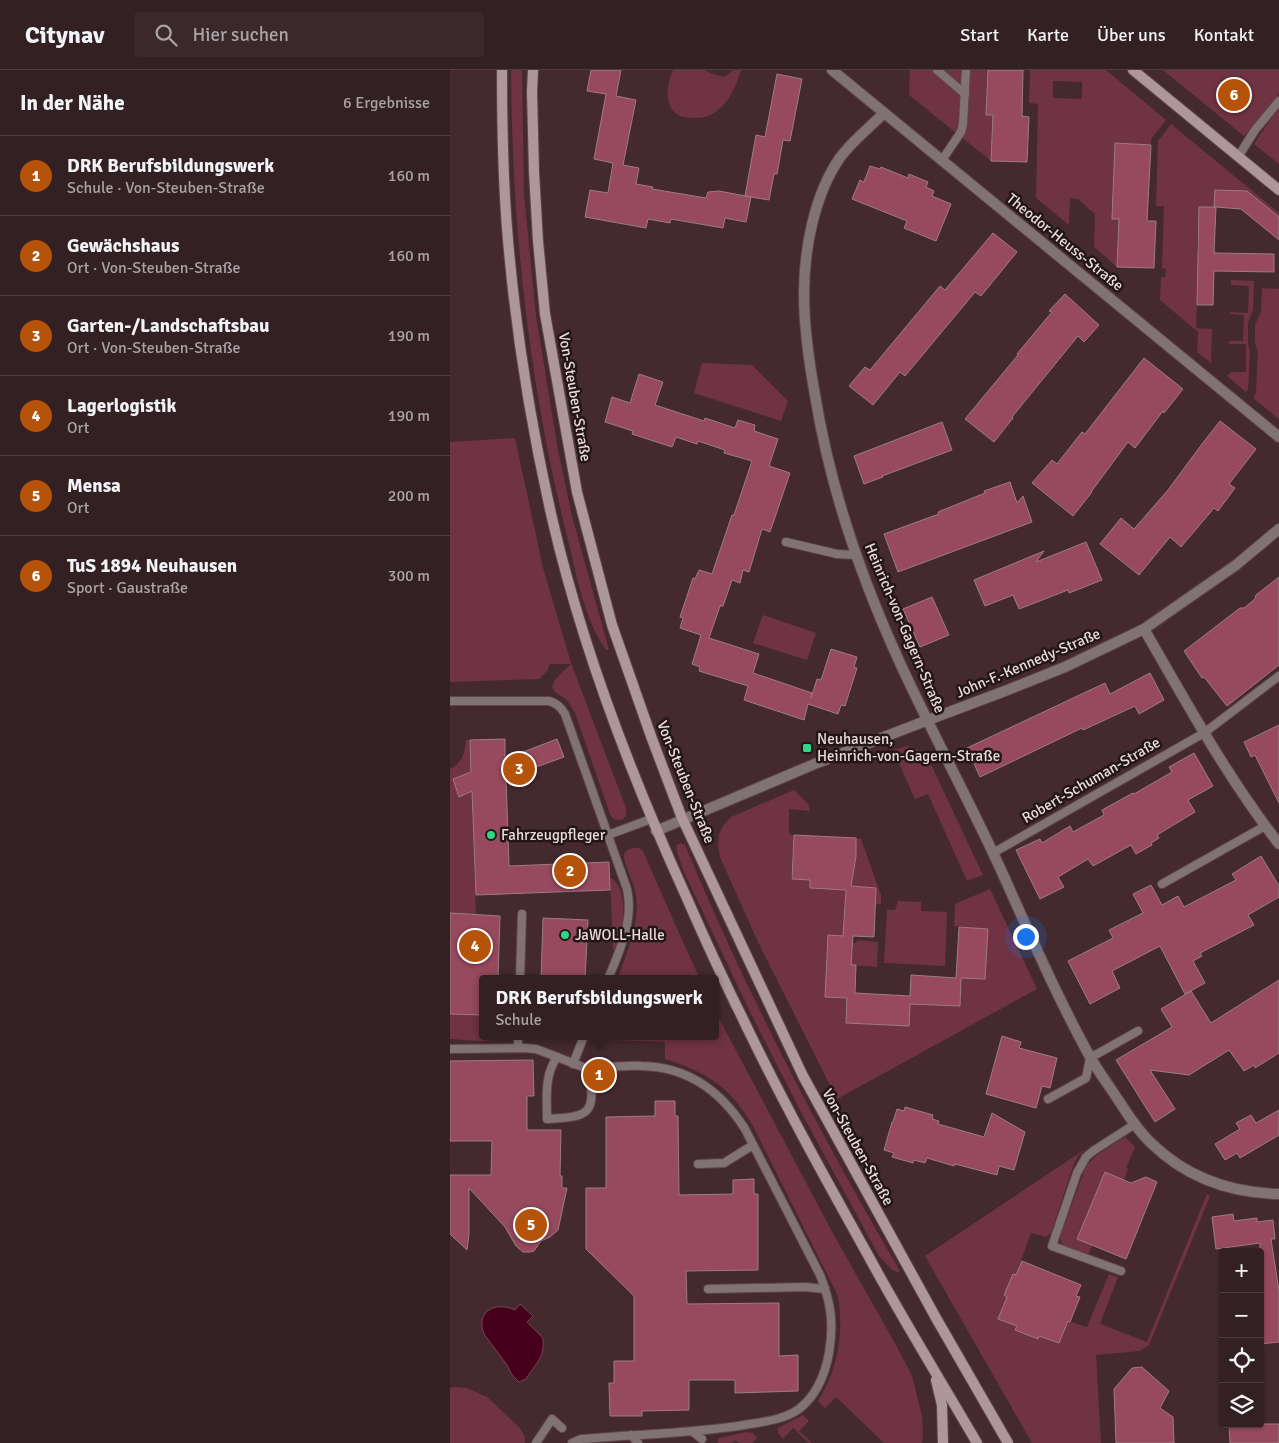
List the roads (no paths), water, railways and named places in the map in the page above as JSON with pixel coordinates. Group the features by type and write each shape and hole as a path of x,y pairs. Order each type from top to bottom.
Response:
{"street":[{"path":"502,70 508,239 516,319 533,428 553,520 585,638 610,711 656,831 760,1054 870,1260 977,1443"},
{"name":"Von-Steuben-Straße","path":"533,70 534,172 544,305 577,492 612,625 682,818 803,1076 936,1318 1008,1443"},
{"name":"Theodor-Heuss-Straße","path":"832,70 1279,437"},
{"path":"1133,70 1279,190"},
{"name":"Heinrich-von-Gagern-Straße","path":"884,114 840,157 827,182 811,229 805,277 805,324 819,420 848,530 874,603 900,662 993,853 1058,995 1090,1058 1135,1124 1161,1153 1190,1172 1217,1184 1237,1190 1279,1194"},
{"name":"John-F.-Kennedy-Straße","path":"656,831 682,818 808,766 1005,691 1065,666 1144,629 1236,565 1279,529"},
{"path":"1144,629 1204,734 1279,844"},
{"path":"932,1367 942,1405 943,1443"}],"lane":[{"path":"937,70 965,94"},
{"path":"942,160 961,132 966,70"},
{"path":"1238,157 1255,130 1279,101"},
{"path":"786,542 837,554 857,555"},
{"path":"1204,734 1279,676"},
{"path":"450,702 549,701 561,707 627,889 629,908 626,928 621,948 610,975"},
{"name":"Robert-Schuman-Straße","path":"993,853 1204,734"},
{"path":"608,835 651,819"},
{"path":"1162,884 1265,826"},
{"path":"520,975 522,914"},
{"path":"1048,1100 1086,1078 1090,1058 1138,1031"},
{"path":"518,1040 518,1048"},
{"path":"573,1064 582,1040"},
{"path":"450,1049 536,1049 588,1069 642,1066 663,1068 682,1073 710,1088 736,1115 825,1288 831,1310 830,1347 822,1379 809,1405 759,1426 581,1439 573,1443"},
{"path":"557,1057 548,1072 546,1082 547,1118 573,1118 582,1114 589,1107 592,1098 588,1069"},
{"path":"1121,1271 1052,1246 1077,1173 1086,1157 1135,1124"},
{"path":"698,1164 724,1163 753,1145"},
{"path":"708,1289 825,1288"},
{"path":"536,1443 552,1419 562,1428"},
{"path":"693,1432 702,1439"},
{"path":"631,1435 638,1443"}],"place":[{"name":"TuS 1894 Neuhausen","path":"1234,95"},
{"name":"Neuhausen, Heinrich-von-Gagern-Straße","path":"807,748"},
{"name":"Garten-/Landschaftsbau","path":"519,769"},
{"name":"Fahrzeugpfleger","path":"491,835"},
{"name":"Gewächshaus","path":"570,871"},
{"name":"JaWOLL-Halle","path":"565,935"},
{"name":"Lagerlogistik","path":"475,946"},
{"name":"DRK Berufsbildungswerk","path":"599,1075"},
{"name":"Mensa","path":"531,1225"}]}
